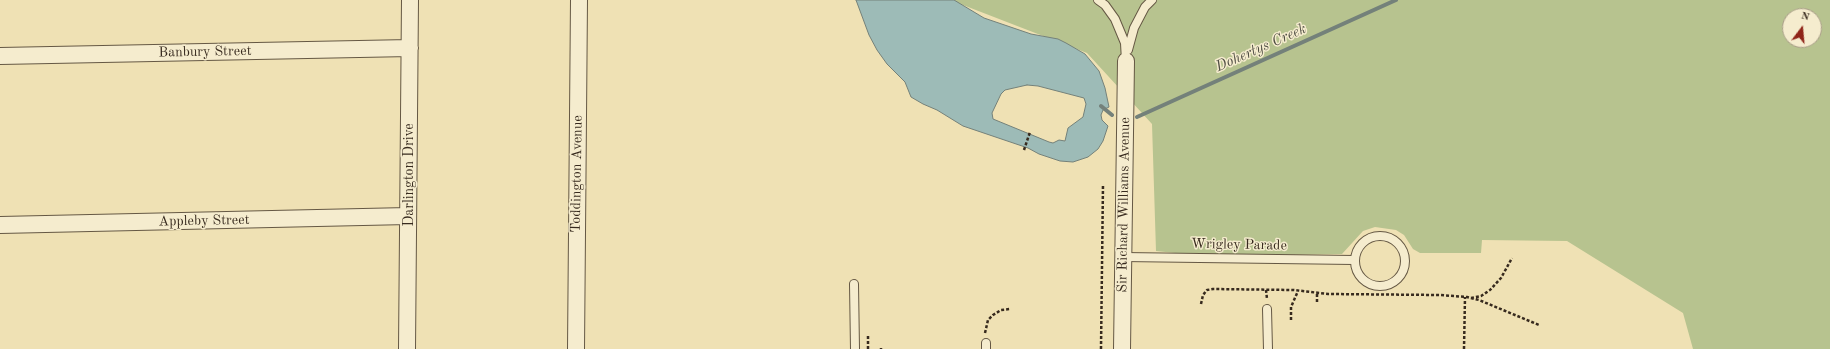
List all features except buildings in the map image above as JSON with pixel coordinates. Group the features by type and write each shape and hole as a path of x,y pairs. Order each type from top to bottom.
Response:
{"street":[{"name":"Darlington Drive","path":"408,349 410,0"},
{"name":"Toddington Avenue","path":"576,349 579,0"},
{"name":"Banbury Street","path":"0,56 410,48"},
{"name":"Sir Richard Williams Avenue","path":"1122,349 1126,60"},
{"name":"Appleby Street","path":"0,225 408,216"}],"lane":[{"path":"1098,0 1105,5 1115,19 1125,43 1126,60"},
{"path":"1126,60 1134,28 1146,7 1152,0"},
{"path":"1374,236 1382,236 1390,238 1402,249 1405,256 1405,265 1397,280 1390,284 1381,286 1365,282 1359,276 1355,268 1354,260 1358,248 1366,239 1374,236"},
{"name":"Wrigley Parade","path":"1123,257 1354,260"},
{"path":"854,284 855,349"},
{"path":"1267,309 1268,349"}],"path":[{"path":"1024,150 1030,132"},
{"path":"1101,349 1103,184"},
{"path":"1471,298 1481,296 1490,290 1501,278 1512,258"},
{"path":"1201,304 1203,295 1207,290 1213,289 1298,291 1317,294 1440,295 1471,298 1539,325"},
{"path":"1291,320 1292,307 1298,291"},
{"path":"1317,294 1317,302"},
{"path":"1464,349 1465,297"},
{"path":"986,346 986,328 988,320 993,314 1001,310 1010,309"},
{"path":"868,336 868,349"}],"green space":[{"path":"950,0 1830,0 1830,349 1693,349 1683,313 1567,241 1482,240 1481,253 1420,253 1413,249 1404,235 1396,230 1375,227 1363,231 1342,254 1204,256 1156,251 1152,124 1087,53"}],"water":[{"path":"856,0 954,0 984,18 1031,34 1058,39 1085,54 1099,71 1105,88 1109,107 1103,110 1101,115 1102,120 1108,126 1103,141 1098,149 1088,157 1073,162 1060,161 1039,154 1028,148 963,126 937,110 911,97 905,82 887,64 869,35","holes":["1027,85 1038,86 1084,98 1086,104 1083,117 1068,128 1065,141 1059,140 1053,143 1049,142 993,119 992,113 1001,94 1005,90"]}],"waterway":[{"name":"Dohertys Creek","path":"1137,117 1396,0"},
{"name":"Dohertys Creek","path":"1101,106 1112,115"}]}
